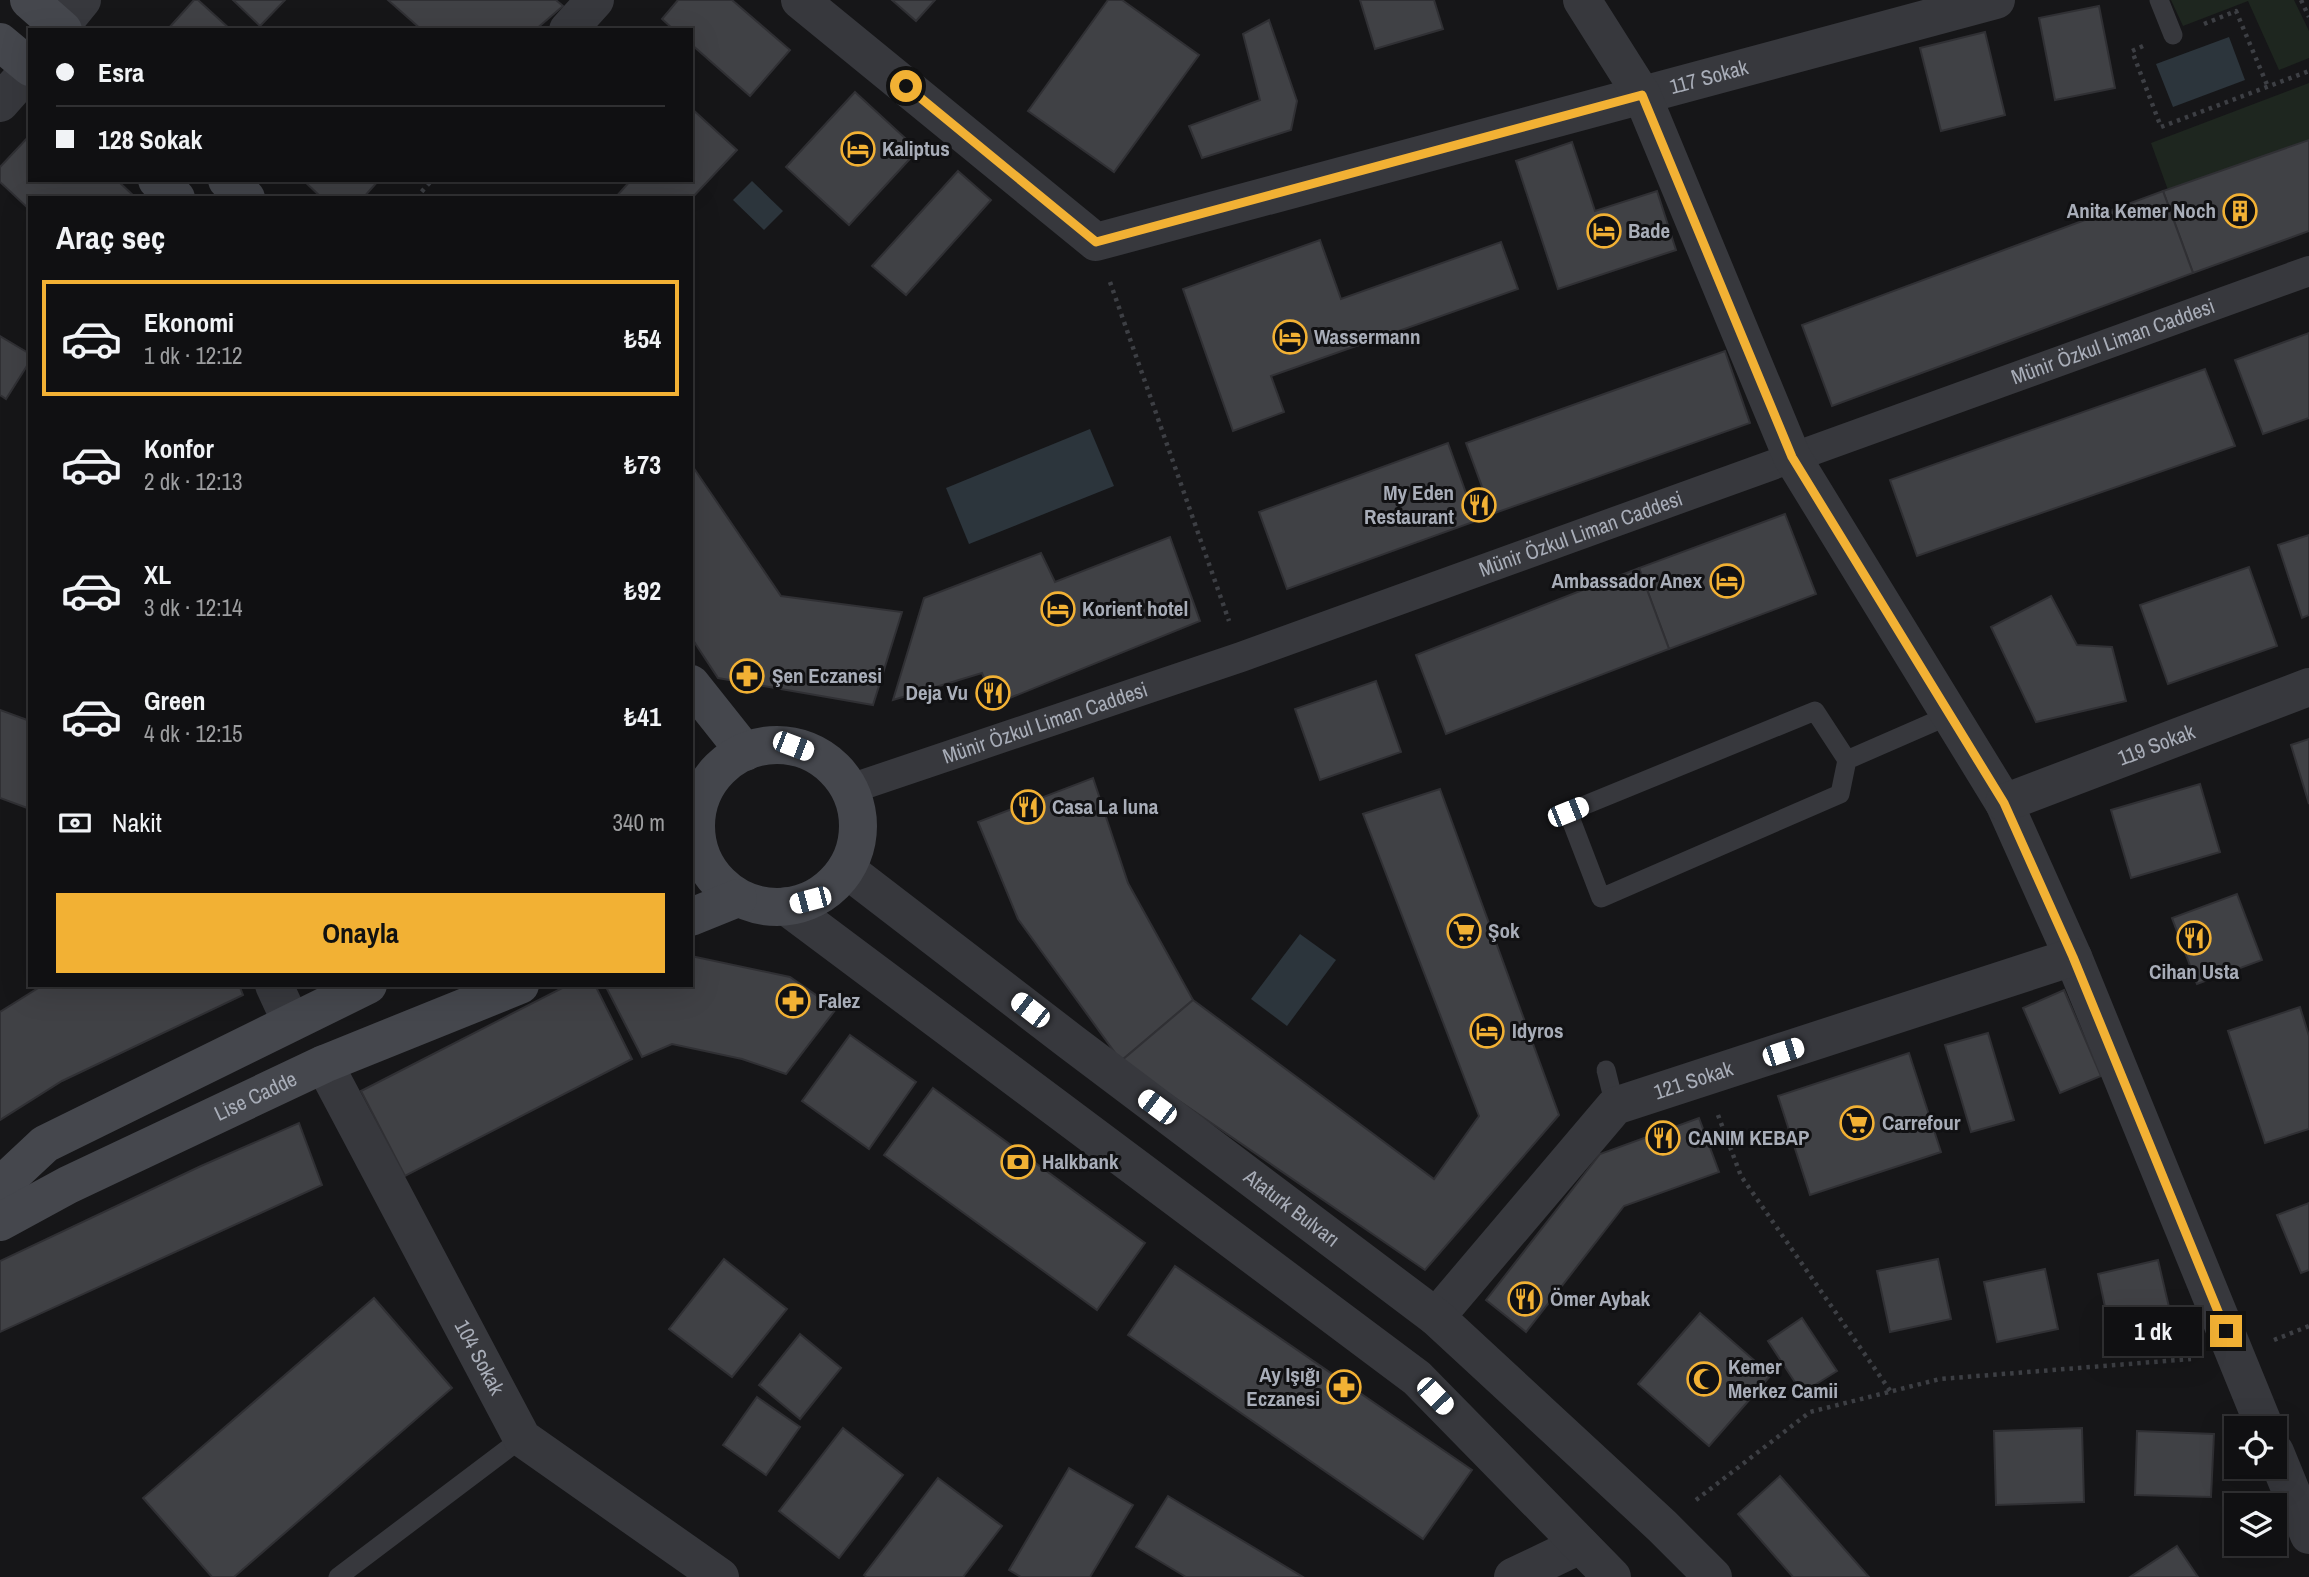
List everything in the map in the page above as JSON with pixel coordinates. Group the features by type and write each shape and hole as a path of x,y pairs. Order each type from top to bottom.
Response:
{"main road":[{"path":"29,0 69,19"},
{"path":"0,42 28,66"},
{"path":"159,182 174,196"},
{"path":"229,182 244,196"},
{"path":"693,686 745,751"},
{"path":"769,745 793,746 826,762 836,770 850,789 858,816 856,843 846,869 830,887 810,900 786,906 761,905 738,898 716,881 701,857 693,832 697,810 697,783 714,775 728,761 745,751 769,745"},
{"path":"693,915 738,898"},
{"path":"0,1186 45,1144 364,987"},
{"name":"Lise Cadde","path":"0,1222 68,1185 324,1064 515,987"}],"street":[{"path":"570,28 595,0"},
{"path":"800,0 1096,242"},
{"path":"1583,0 1642,95 1792,457 2004,803 2073,957 2261,1416"},
{"name":"117 Sokak","path":"1096,242 1996,0"},
{"path":"0,103 28,70"},
{"name":"Münir Özkul Liman Caddesi","path":"850,789 1241,657 2309,271"},
{"name":"119 Sokak","path":"2004,803 2309,687"},
{"name":"Ataturk Bulvarı","path":"846,869 1436,1317 1662,1526 1713,1577"},
{"path":"786,906 1417,1378 1612,1577"},
{"name":"121 Sokak","path":"1615,1106 2073,957"},
{"path":"275,987 291,1022"},
{"name":"104 Sokak","path":"324,1064 522,1438 720,1577"},
{"path":"1436,1317 1615,1106"},
{"path":"2286,1479 2309,1535"},
{"path":"1513,1577 1580,1545"}],"lane":[{"path":"2159,0 2173,35"},
{"path":"1815,711 1847,760 1840,794 1601,898 1568,812 1815,711"},
{"path":"1847,760 1950,715"},
{"path":"1606,1070 1615,1106"},
{"path":"338,1577 522,1438"}],"path":[{"path":"2301,0 2309,18"},
{"path":"2268,87 2236,11 2132,51 2161,127 2268,87 2309,71"},
{"path":"418,196 430,182"},
{"path":"1096,242 1241,657"},
{"path":"1704,1077 1741,1176 1891,1392"},
{"path":"1662,1526 1810,1412 1940,1379 2236,1356"}],"shaded area":[{"path":"2171,0 2294,0 2309,31 2309,58 2279,70 2248,1 2183,26"},
{"path":"2229,37 2245,80 2173,107 2156,64"},
{"path":"2309,83 2309,140 2168,190 2151,143"},
{"path":"752,181 783,211 764,230 733,200"},
{"path":"1090,429 1114,486 969,544 946,488"},
{"path":"1300,934 1336,960 1287,1026 1251,999"}],"building":[{"path":"194,0 198,0 229,28 169,28"},
{"path":"233,0 285,0 260,26"},
{"path":"388,0 556,0 563,6 537,28 420,28"},
{"path":"678,0 732,0 790,50 750,96 693,46 693,28 672,28 662,19"},
{"path":"892,0 935,0 916,21"},
{"path":"1108,0 1122,0 1199,55 1114,172 1028,111"},
{"path":"1360,0 1434,0 1443,29 1375,49"},
{"path":"2099,6 2115,88 2055,100 2039,18"},
{"path":"1269,20 1297,101 1291,130 1202,158 1189,126 1260,100 1243,34"},
{"path":"1985,32 2005,115 1941,131 1920,48"},
{"path":"855,92 918,150 849,225 786,167"},
{"path":"693,110 737,150 693,197 617,196 629,182 693,182"},
{"path":"28,137 28,182 119,182 134,196 28,196 28,208 0,182 0,167"},
{"name":"Anita Kemer Noch","path":"2309,140 2309,231 2193,273 2163,191"},
{"name":"Bade","path":"1572,142 1595,211 1657,191 1676,250 1558,289 1516,161"},
{"path":"958,171 991,200 906,295 872,266"},
{"path":"305,182 377,182 365,196 320,196"},
{"path":"2163,191 2193,273 1832,406 1802,325"},
{"name":"Wassermann","path":"1320,240 1341,299 1501,242 1518,289 1271,376 1284,412 1233,431 1183,289"},
{"path":"2309,333 2309,418 2263,434 2235,360"},
{"path":"0,336 28,353 28,364 6,399 0,395"},
{"path":"1725,351 1750,423 1492,514 1466,443"},
{"path":"2205,369 2235,446 1917,556 1890,480"},
{"path":"1448,443 1476,521 1287,589 1259,512"},
{"path":"693,467 781,596 902,612 873,705 718,678 693,640"},
{"name":"Ambassador Anex","path":"1785,514 1816,594 1669,649 1639,568"},
{"path":"2309,535 2309,615 2302,618 2278,545"},
{"name":"Korient hotel","path":"1170,537 1200,621 995,704 982,673 893,700 924,598 1041,553 1055,582"},
{"path":"2249,567 2277,646 2168,684 2140,605"},
{"path":"1639,568 1669,649 1446,734 1416,655"},
{"path":"2051,596 2077,645 2112,647 2126,701 2036,722 1991,627"},
{"path":"1376,681 1401,752 1320,780 1295,709"},
{"path":"0,710 28,720 28,808 0,798"},
{"path":"2309,739 2309,804 2291,745"},
{"path":"1093,778 1128,883 1193,1000 1121,1061 1018,919 978,822"},
{"path":"2200,784 2220,852 2131,878 2111,810"},
{"name":"Idyros","path":"1440,789 1559,1115 1425,1270 1121,1061 1193,1000 1434,1179 1479,1116 1363,814"},
{"path":"2237,894 2262,960 2197,984 2172,918"},
{"path":"693,956 790,977 836,1009 786,1074 742,1059 672,1044 642,1057 606,987 693,987"},
{"path":"40,987 240,987 243,995 62,1081 0,1120 0,1012"},
{"path":"564,987 596,987 632,1059 405,1176 361,1091"},
{"path":"2064,990 2101,1076 2060,1093 2023,1008"},
{"path":"2300,1007 2309,1036 2309,1129 2265,1143 2228,1031"},
{"path":"1988,1033 2014,1120 1971,1132 1945,1045"},
{"path":"850,1035 916,1082 869,1149 802,1101"},
{"path":"1909,1053 1941,1152 1810,1195 1778,1096"},
{"path":"933,1088 1145,1243 1097,1310 884,1155"},
{"path":"1699,1118 1719,1172 1624,1206 1526,1332 1486,1300 1600,1154"},
{"path":"299,1123 322,1185 0,1332 0,1261"},
{"path":"2309,1203 2309,1270 2301,1273 2277,1215"},
{"path":"724,1259 787,1309 732,1377 669,1329"},
{"path":"1938,1259 1951,1319 1890,1332 1877,1271"},
{"path":"2158,1260 2172,1320 2111,1335 2098,1274"},
{"path":"1175,1266 1472,1470 1423,1539 1128,1335"},
{"path":"2045,1269 2058,1329 1997,1342 1984,1282"},
{"path":"374,1298 452,1388 234,1577 212,1577 143,1498"},
{"name":"Kemer Merkez Camii","path":"1700,1313 1771,1375 1709,1446 1638,1384"},
{"path":"1802,1318 1837,1371 1802,1393 1768,1341"},
{"path":"800,1334 841,1368 800,1419 759,1385"},
{"path":"757,1397 800,1427 766,1475 723,1445"},
{"path":"843,1428 903,1475 839,1558 779,1511"},
{"path":"2082,1428 2084,1502 1996,1505 1994,1431"},
{"path":"2137,1431 2214,1434 2211,1497 2135,1495"},
{"path":"1069,1468 1133,1505 1090,1577 1021,1577 1009,1570"},
{"path":"1780,1476 1869,1577 1793,1577 1738,1514"},
{"path":"938,1478 1002,1526 963,1577 864,1575"},
{"path":"1168,1496 1303,1577 1186,1577 1136,1547"},
{"path":"2177,1546 2198,1577 2130,1577"}],"place":[{"name":"Kaliptus","path":"858,149"},
{"name":"Anita Kemer Noch","path":"2240,211"},
{"name":"Bade","path":"1604,231"},
{"name":"Wassermann","path":"1290,337"},
{"name":"My Eden Restaurant","path":"1479,505"},
{"name":"Ambassador Anex","path":"1727,581"},
{"name":"Korient hotel","path":"1058,609"},
{"name":"Şen Eczanesi","path":"747,676"},
{"name":"Deja Vu","path":"993,693"},
{"name":"Casa La luna","path":"1028,807"},
{"name":"Şok","path":"1464,931"},
{"name":"Cihan Usta","path":"2194,938"},
{"name":"Falez","path":"793,1001"},
{"name":"Idyros","path":"1487,1031"},
{"name":"Carrefour","path":"1857,1123"},
{"name":"CANIM KEBAP","path":"1663,1138"},
{"name":"Halkbank","path":"1018,1162"},
{"name":"Ömer Aybak","path":"1525,1299"},
{"name":"Kemer Merkez Camii","path":"1704,1379"},
{"name":"Ay Işığı Eczanesi","path":"1344,1387"}],"route":[{"path":"906,86 1096,242 1642,95 1792,457 2004,803 2073,957 2226,1331"}]}
